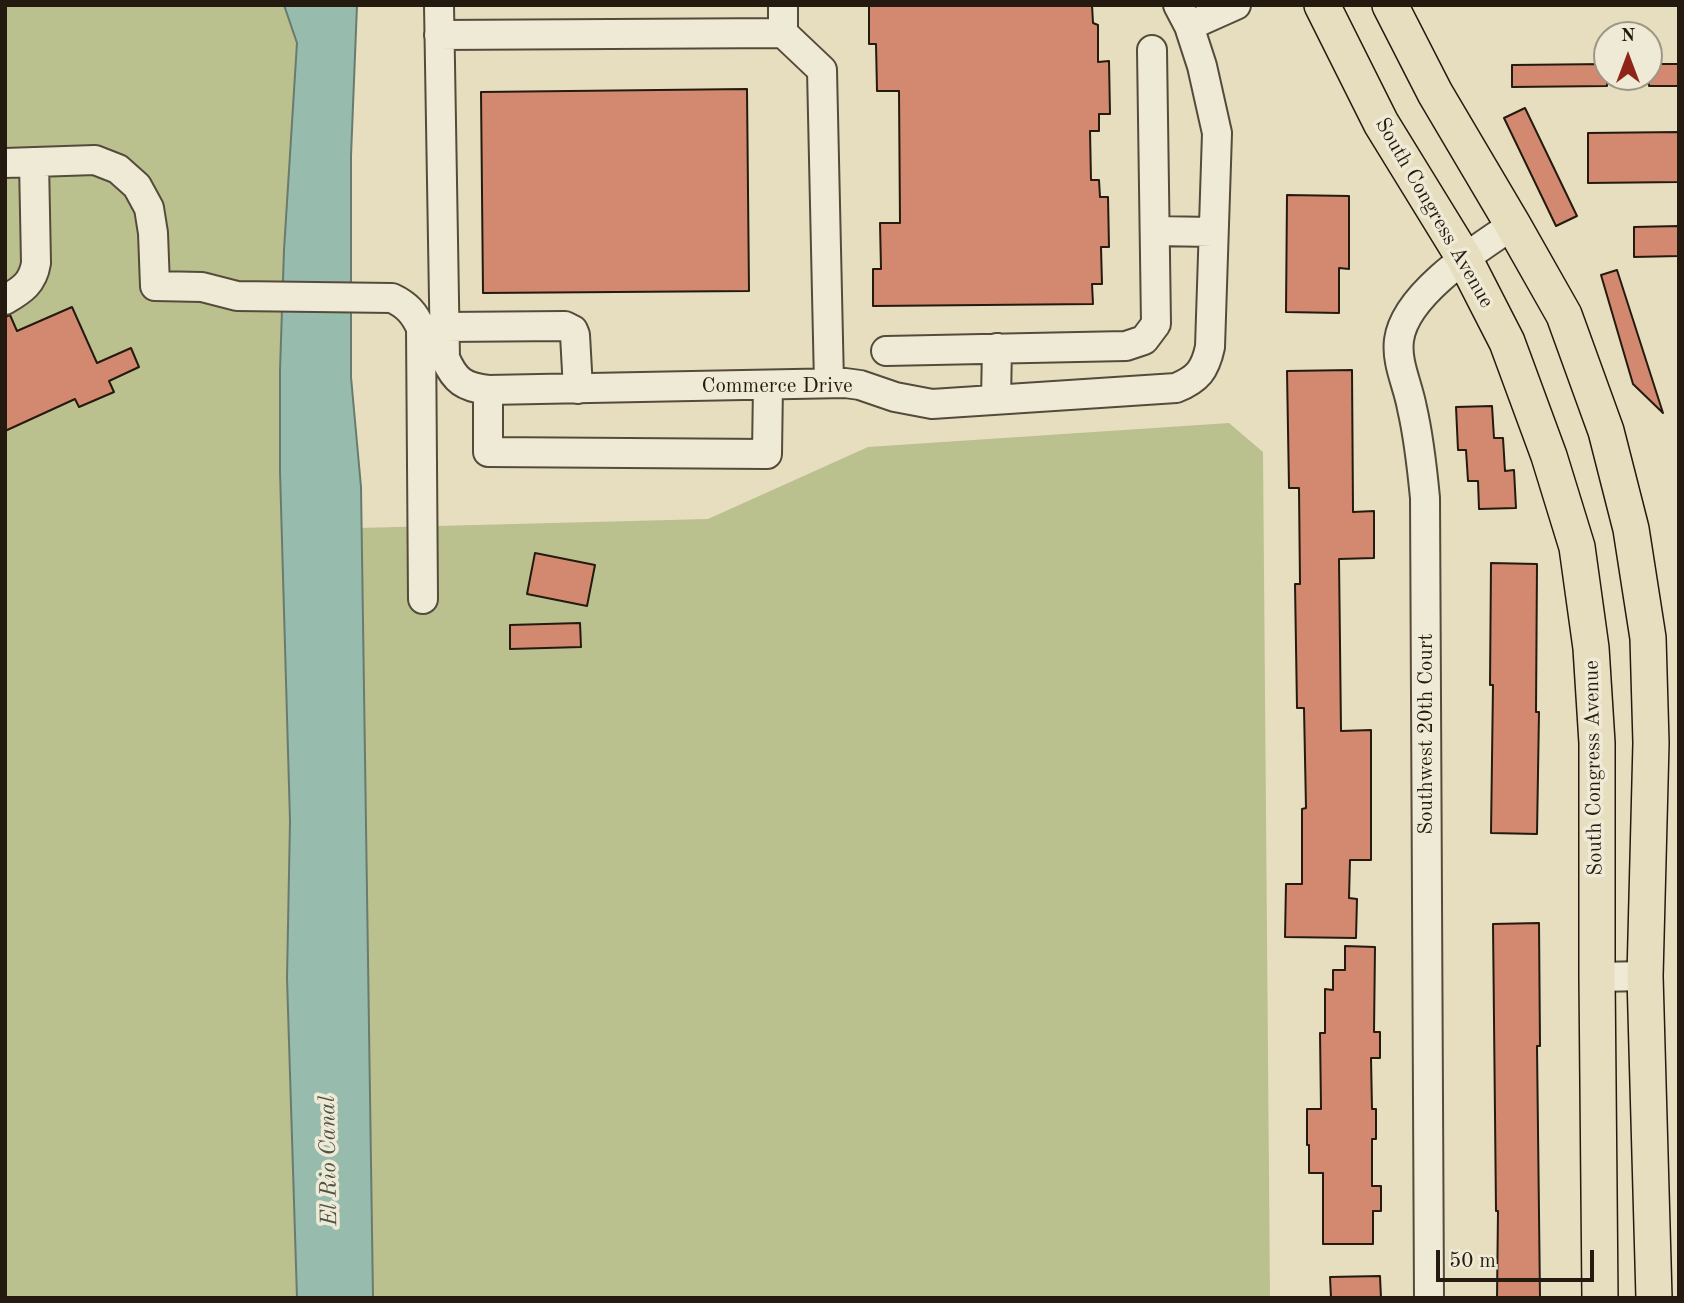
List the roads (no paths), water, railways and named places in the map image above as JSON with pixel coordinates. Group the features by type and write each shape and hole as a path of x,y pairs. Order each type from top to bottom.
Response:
{"main road":[{"name":"South Congress Avenue","path":"1322,5 1381,123 1464,258 1507,342 1549,456 1577,547 1591,648 1597,743 1600,1298"},
{"path":"1390,5 1434,93 1564,315 1606,431 1631,529 1648,638 1651,743 1646,976 1654,1298"}],"street":[{"name":"Commerce Drive","path":"439,5 445,358 451,372 460,382 474,389 488,390 829,383 860,385 895,397 932,404 1176,388 1189,383 1200,373 1210,346 1217,134 1202,66 1184,16 1236,5"},
{"path":"439,35 783,19 822,70 829,383"},
{"path":"886,351 1126,345 1144,340 1156,324 1152,50"},
{"path":"5,163 95,160 118,169 137,186 149,208 155,286 202,287 237,296 392,298 405,304 415,315 421,328 423,599"},
{"path":"5,300 23,290 34,273 34,162"},
{"name":"Southwest 20th Court","path":"1429,1298 1424,498 1421,453 1399,355 1399,338 1411,308 1422,296 1464,258 1513,225"},
{"path":"1155,231 1213,232"},
{"path":"444,327 565,326 573,330 575,335 578,389"},
{"path":"996,399 997,348"},
{"path":"488,390 488,452 767,454 768,385"},
{"path":"1597,977 1646,976"}],"water":[{"name":"El Rio Canal","path":"284,5 357,5 351,156 351,377 361,487 373,1298 297,1298 287,978 290,821 280,471 280,370 284,250 297,43"}]}
